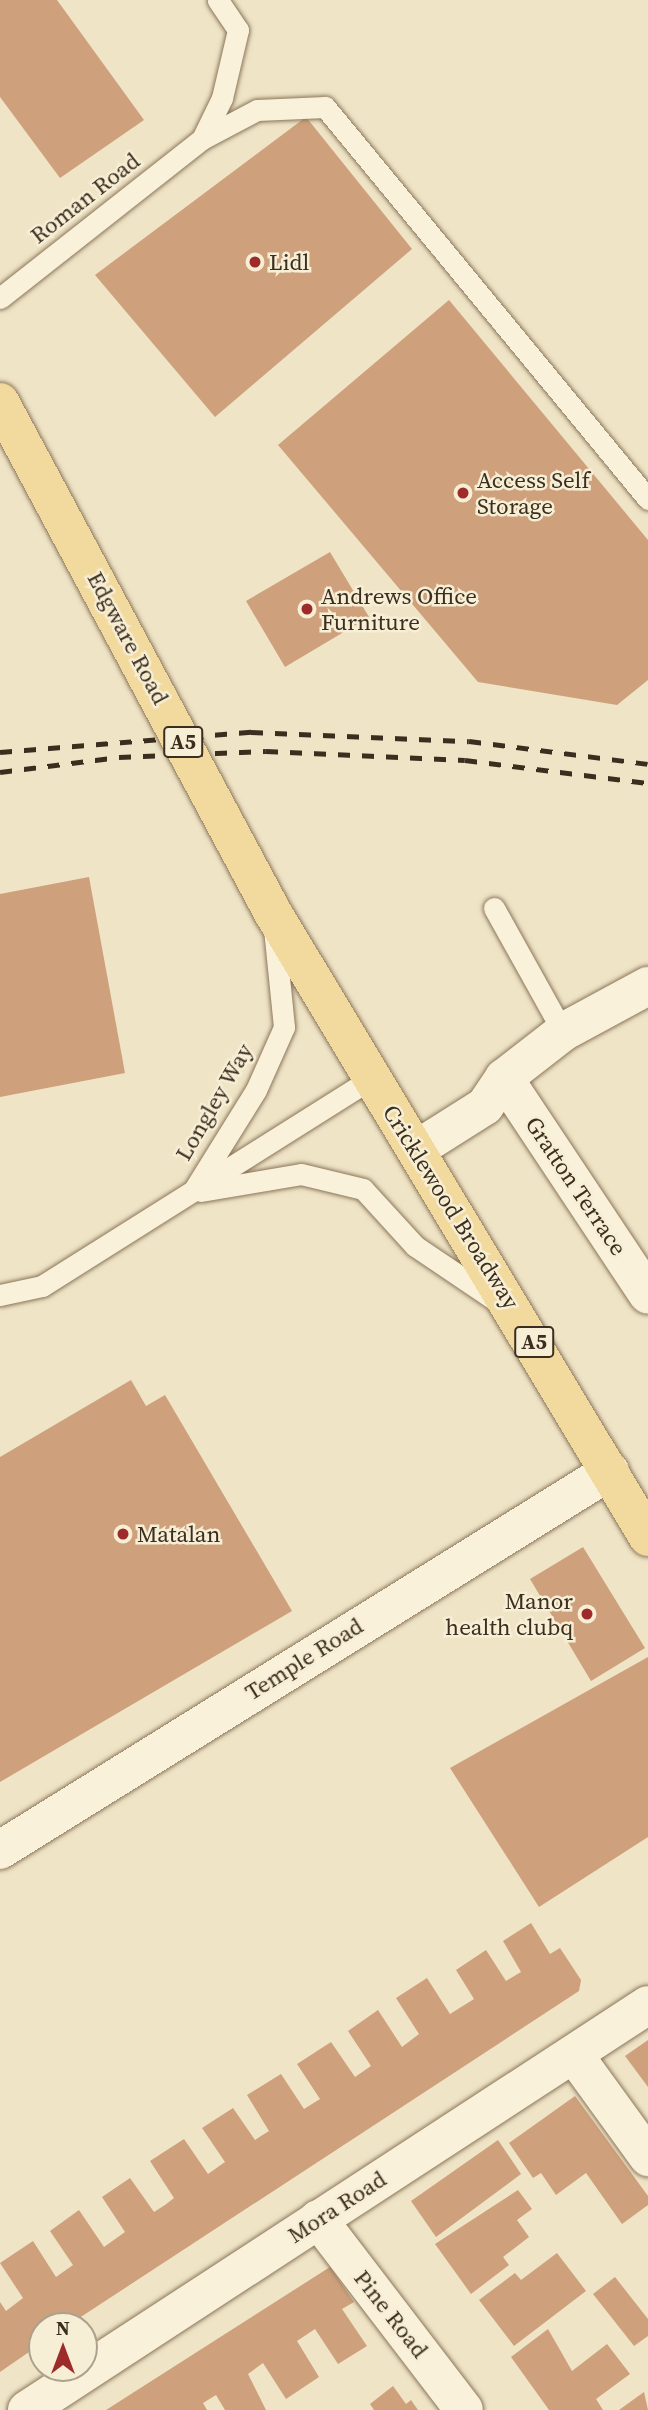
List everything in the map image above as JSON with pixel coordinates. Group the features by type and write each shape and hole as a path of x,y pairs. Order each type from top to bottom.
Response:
{"main road":[{"name":"Edgware Road","path":"0,402 273,913"},
{"name":"Cricklewood Broadway","path":"273,913 371,1079 518,1315 648,1537"}],"street":[{"path":"417,1149 485,1106 504,1077 562,1032 648,986"},
{"name":"Gratton Terrace","path":"504,1077 648,1295"},
{"name":"Temple Road","path":"0,1850 610,1471"},
{"name":"Mora Road","path":"27,2410 318,2219 575,2056 648,2005"},
{"path":"575,2056 648,2157"},
{"name":"Pine Road","path":"318,2219 464,2410"}],"lane":[{"path":"202,139 222,98 238,30 218,0"},
{"name":"Roman Road","path":"0,298 202,139 257,110 325,107 648,499"},
{"path":"494,908 562,1032"},
{"name":"Longley Way","path":"192,1192 256,1090 284,1027 273,913"},
{"name":"Longley Way","path":"0,1295 42,1286 371,1079"},
{"path":"192,1192 301,1174 363,1189 415,1246 518,1315"}],"building":[{"path":"0,0 57,0 144,120 60,178 0,97"},
{"name":"Lidl","path":"306,117 412,249 215,417 95,275"},
{"name":"Access Self Storage","path":"449,300 648,540 648,680 617,705 478,682 278,445"},
{"name":"Andrews Office Furniture","path":"330,552 369,617 285,667 246,601"},
{"path":"89,877 125,1073 0,1097 0,894"},
{"name":"Matalan","path":"131,1380 146,1406 165,1395 292,1611 0,1782 0,1457"},
{"name":"Manor health clubq","path":"583,1547 645,1648 591,1681 530,1579"},
{"path":"648,1657 648,1837 539,1907 450,1768"},
{"path":"531,1923 550,1954 560,1948 581,1980 579,1991 88,2312 28,2312 28,2353 0,2372 0,2302 6,2311 23,2298 0,2263 33,2241 56,2277 73,2265 50,2231 79,2210 104,2247 125,2232 102,2197 130,2178 154,2212 165,2205 174,2198 150,2161 184,2139 208,2174 225,2162 202,2128 233,2108 255,2140 269,2131 247,2095 281,2074 304,2109 320,2099 297,2064 331,2042 355,2077 371,2066 348,2031 378,2010 402,2047 419,2034 396,1998 427,1978 450,2014 474,1999 456,1970 486,1950 506,1981 521,1972 503,1941"},
{"path":"648,2040 648,2087 625,2056"},
{"path":"575,2096 648,2196 648,2205 622,2224 586,2173 556,2195 541,2173 533,2178 509,2143"},
{"path":"498,2140 521,2174 436,2237 411,2201"},
{"path":"518,2190 532,2209 517,2220 529,2237 503,2257 509,2265 471,2294 435,2244"},
{"path":"557,2253 586,2291 514,2346 479,2300 515,2273 521,2280"},
{"path":"330,2267 354,2302 342,2309 367,2346 338,2364 315,2329 297,2341 319,2377 286,2399 263,2363 248,2374 266,2410 225,2410 216,2395 203,2403 207,2410 106,2410"},
{"path":"615,2277 648,2319 648,2336 634,2346 593,2294"},
{"path":"548,2329 572,2371 607,2344 630,2374 596,2399 603,2410 549,2410 511,2357"},
{"path":"393,2386 406,2404 411,2400 418,2410 374,2410 370,2404"},
{"path":"644,2392 648,2410 619,2410"}],"railway":[{"path":"0,752 251,732 469,741 648,764"},
{"path":"0,772 119,757 266,751 465,760 648,783"}],"place":[{"name":"Lidl","path":"255,262"},
{"name":"Access Self Storage","path":"463,493"},
{"name":"Andrews Office Furniture","path":"307,609"},
{"name":"Matalan","path":"123,1534"},
{"name":"Manor health clubq","path":"587,1614"}]}
